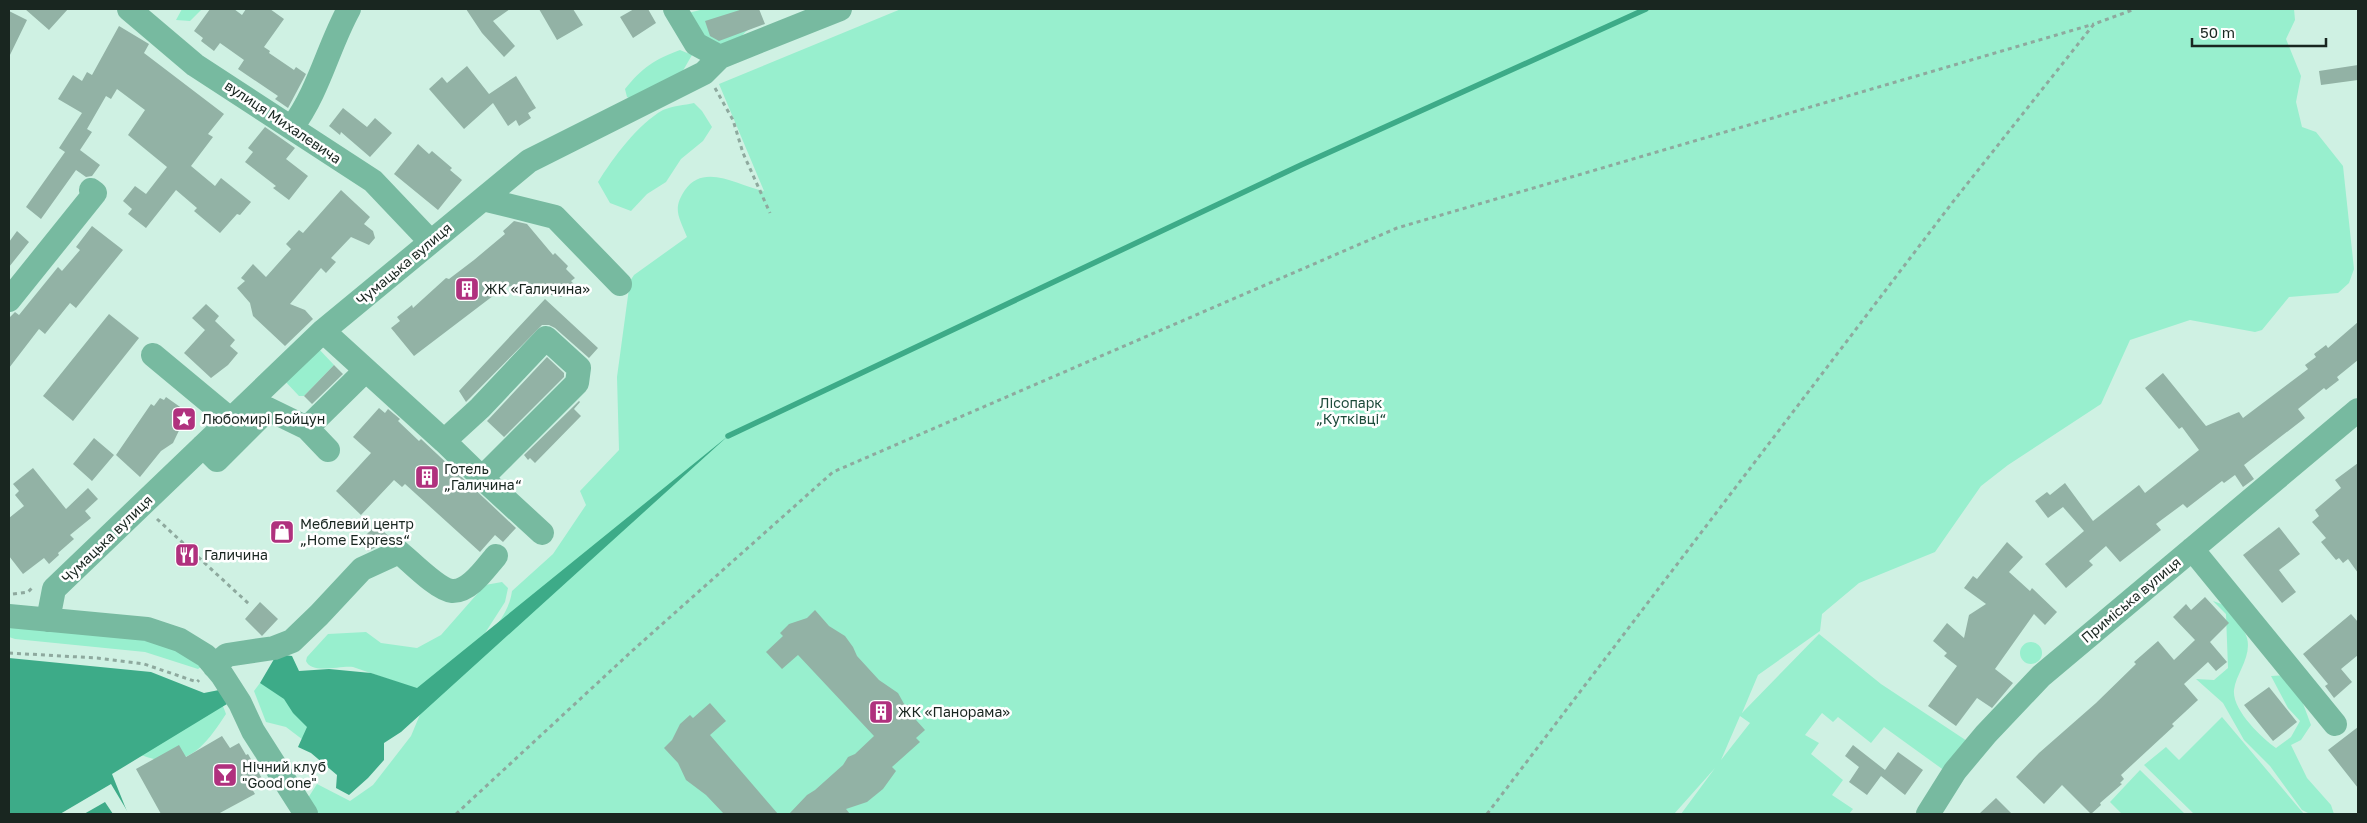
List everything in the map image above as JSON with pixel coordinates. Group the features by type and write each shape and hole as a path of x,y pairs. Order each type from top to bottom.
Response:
{"street":[{"name":"вулиця Михалевича","path":"129,9 196,64 373,181 430,241"},
{"path":"675,9 696,44 712,65"},
{"name":"Чумацька вулиця","path":"48,620 54,589 230,419 323,331 529,161 712,65 840,9"},
{"path":"292,127 301,115 324,70 345,11"},
{"path":"9,300 95,193 91,190"},
{"path":"482,199 555,217 620,284"},
{"path":"323,331 542,533"},
{"path":"444,441 480,408 546,338 579,368 577,383 482,478"},
{"path":"153,355 230,419"},
{"path":"307,428 366,370"},
{"path":"203,446 217,460 268,409 307,428 328,450"},
{"name":"Приміська вулиця","path":"1928,814 1955,771 1986,734 2041,676 2358,410"},
{"path":"2192,550 2335,724"},
{"path":"218,670 227,655 274,648 292,641 362,569 399,552 440,586 451,591 464,588 496,556"},
{"path":"9,616 146,629 180,640 206,656 218,670 240,703 253,731 306,814"}],"path":[{"path":"456,814 632,651 833,472 1397,228 2094,24 2135,9"},
{"path":"1488,814 1946,211 2094,24"},
{"path":"712,65 733,120 742,153 770,213"},
{"path":"142,505 249,604"},
{"path":"9,653 97,658 144,664 197,682 218,670"}],"green space":[{"path":"182,9 202,9 190,21 176,20"},
{"path":"704,9 758,9 763,21 745,32 738,43 714,46 706,42 688,13"},
{"name":"Лісопарк „Кутківці“","path":"901,9 2294,9 2295,20 2286,39 2301,76 2296,102 2302,127 2316,132 2343,166 2354,269 2349,283 2338,293 2289,297 2262,330 2255,332 2190,320 2130,340 2101,404 2008,465 1981,486 1935,552 1859,583 1822,614 1820,631 1758,675 1742,713 1819,634 1881,684 1967,741 1945,771 1884,727 1871,743 1838,717 1833,722 1822,713 1805,735 1819,743 1811,754 1843,780 1832,795 1853,809 1849,814 1681,814 1715,768 1674,814 313,814 306,801 317,784 350,801 373,785 411,736 429,693 353,667 314,668 306,661 307,657 328,634 366,632 381,643 417,648 441,635 485,585 502,582 508,588 505,602 478,644 490,632 508,606 512,591 553,554 586,505 580,491 619,450 617,377 630,281 634,275 687,237 678,213 679,203 685,190 693,182 702,178 712,177 722,178 764,191 719,84","holes":["1740,716 1750,723 1721,760"]},
{"path":"680,50 692,55 677,81 633,100 627,97 625,89 637,75 656,61"},
{"path":"694,103 702,111 712,127 703,141 681,159 666,182 647,194 631,211 610,203 598,182 627,142 644,124 663,110"},
{"path":"317,347 334,365 304,396 299,396 283,379"},
{"path":"2213,601 2230,607 2247,638 2246,658 2234,690 2235,698 2243,715 2263,738 2276,748 2291,737 2300,721 2288,708 2271,676 2289,675 2298,690 2311,725 2301,740 2291,745 2307,778 2331,805 2334,814 2310,814 2302,810 2270,766 2244,740 2223,703 2196,679 2214,680 2228,668 2226,614"},
{"path":"14,623 157,642 183,654 201,667 198,669 145,652 15,639 9,637 9,624"},
{"path":"2031,642 2041,649 2042,653 2035,663 2031,664 2021,657 2020,653 2027,643"},
{"path":"260,683 270,683 317,722 311,746 286,727 266,722 254,691"},
{"path":"221,701 226,714 210,737 192,754 170,761 156,760 141,755"},
{"path":"2222,717 2304,814 2194,814 2144,765 2166,747 2179,760"},
{"path":"2140,770 2185,814 2122,814 2110,802"}],"shaded area":[{"path":"728,436 401,732 384,743 384,760 349,795 336,788 337,775 311,753 298,747 307,727 293,713 284,699 260,683 277,654 292,656 299,671 329,669 371,673 417,688"},
{"path":"9,658 151,672 204,693 219,690 227,704 112,774 128,814 9,814"}],"pier":[{"path":"111,784 129,814 113,814 105,802 84,814 60,814"}],"building":[{"path":"25,9 68,9 49,30"},
{"path":"210,9 234,9 242,15 246,9 270,9 284,19 264,47 270,51 269,53 294,70 296,67 306,74 288,108 275,99 278,96 238,69 244,60 220,43 214,51 201,41 203,38 194,31"},
{"path":"466,9 510,9 493,21 515,46 504,57 482,33"},
{"path":"539,9 573,9 583,25 557,40"},
{"path":"634,9 648,9 656,23 633,38 620,17"},
{"path":"743,9 759,9 765,24 719,41 710,36 705,21"},
{"path":"9,11 27,20 9,57"},
{"path":"119,26 149,44 144,53 224,114 208,134 213,137 191,166 215,186 221,178 251,202 220,233 194,211 197,208 176,190 146,228 128,214 132,209 123,201 135,186 146,194 167,167 128,135 145,110 117,89 111,99 106,96 87,129 92,132 80,150 100,165 92,176 86,177 76,170 41,219 26,207 65,152 59,148 82,113 58,99 73,75 82,81 87,72 92,75"},
{"path":"2358,65 2358,80 2321,85 2319,71"},
{"path":"467,66 489,94 516,76 536,108 528,113 531,118 519,126 516,120 508,126 493,103 464,129 429,89 442,77 447,83"},
{"path":"343,108 367,127 375,118 392,133 370,157 341,132 340,135 329,126"},
{"path":"265,127 295,148 286,159 308,176 289,200 273,188 276,186 245,162 253,152 248,148"},
{"path":"418,144 429,154 432,151 452,168 450,170 462,180 438,210 394,174"},
{"path":"341,190 370,217 364,224 373,231 375,238 369,245 351,237 331,258 336,262 326,273 321,268 290,304 305,310 313,319 285,346 253,316 250,303 237,288 245,281 241,278 253,264 266,277 291,249 286,244 299,230 303,233"},
{"name":"ЖК «Галичина»","path":"514,221 527,224 553,255 555,253 568,266 566,269 575,278 571,281 574,284 561,297 528,290 528,288 506,286 414,356 391,328 400,321 397,317 412,305 413,308 446,278 449,279 474,260 505,234 503,231"},
{"path":"92,226 123,250 76,308 70,303 45,334 39,329 9,368 9,318 15,312 19,315 58,267 62,271 80,250 76,247"},
{"path":"17,231 29,242 9,267 9,242"},
{"path":"545,299 598,348 589,358 555,328 549,325 542,325 466,402 459,391"},
{"path":"206,304 219,316 215,321 235,340 230,346 238,353 228,365 211,378 184,353 205,330 192,318"},
{"path":"109,314 139,338 73,421 43,396"},
{"path":"2358,322 2358,360 2337,377 2339,380 2326,390 2324,388 2298,409 2305,418 2244,465 2254,479 2243,487 2235,475 2224,483 2222,481 2187,508 2183,504 2156,524 2161,530 2120,562 2106,546 2089,561 2093,565 2066,588 2045,564 2084,531 2063,507 2048,518 2035,501 2047,492 2050,495 2065,483 2093,521 2139,485 2145,493 2199,450 2182,427 2179,429 2145,388 2163,373 2206,426 2239,412 2243,418 2308,369 2305,365 2316,357 2314,354 2326,345 2328,348"},
{"path":"547,357 564,373 564,377 504,437 487,421"},
{"path":"334,365 343,374 312,404 304,396"},
{"path":"166,397 183,409 180,412 186,416 173,443 161,451 140,477 116,455 151,404 154,406 160,398 164,400"},
{"path":"579,401 574,409 581,416 535,463 530,458 528,460 524,455"},
{"name":"Готель „Галичина“","path":"379,408 385,413 388,409 400,419 398,421 419,441 421,439 516,528 503,542 495,535 480,552 405,484 402,487 394,480 361,515 336,491 371,453 353,437"},
{"path":"94,438 114,455 92,481 73,464"},
{"path":"2358,463 2358,573 2348,559 2343,563 2339,558 2336,560 2321,542 2326,538 2312,522 2319,516 2315,510 2341,488 2335,480"},
{"path":"33,468 66,509 88,488 98,499 85,511 91,518 70,535 74,539 58,553 59,555 49,564 44,558 23,574 9,556 9,518 24,506 15,495 19,491 13,484"},
{"path":"376,525 392,539 368,551 359,542"},
{"path":"2279,527 2300,554 2279,570 2296,592 2282,603 2243,555"},
{"path":"2007,542 2023,557 2009,572 2030,591 2032,588 2057,612 2045,625 2034,614 1995,669 2013,683 1992,708 1977,698 1956,726 1928,706 1957,666 1944,656 1947,653 1933,641 1947,623 1964,638 1969,615 1986,604 1964,588 1973,576 1977,579"},
{"path":"2205,597 2229,623 2210,642 2227,662 2216,671 2208,662 2184,684 2198,700 2172,724 2174,726 2121,775 2124,779 2120,783 2122,784 2100,803 2101,805 2091,814 2062,785 2044,804 2016,777 2039,753 2096,703 2136,664 2134,662 2158,641 2174,660 2195,640 2173,617 2186,604 2191,610"},
{"path":"260,602 278,619 262,636 245,619"},
{"name":"ЖК «Панорама»","path":"815,610 829,626 845,636 857,656 879,680 898,693 908,711 925,730 916,738 920,742 892,767 896,771 883,789 867,802 846,809 850,814 789,814 807,795 843,765 848,757 855,754 874,736 798,655 782,669 766,652 783,636 780,633 789,624 807,618"},
{"path":"2351,614 2358,622 2358,655 2341,669 2352,682 2334,698 2325,686 2328,684 2303,654"},
{"path":"2269,687 2297,722 2273,741 2244,705"},
{"path":"710,703 726,721 710,735 778,814 724,814 706,795 686,780 678,763 664,748 672,740 680,724 690,715 693,718"},
{"path":"2358,727 2358,788 2328,750"},
{"path":"222,736 230,748 239,743 246,755 248,754 264,782 252,789 255,794 218,814 161,814 136,769 179,745 186,757"},
{"path":"1853,745 1885,770 1898,752 1923,770 1905,795 1881,776 1867,795 1849,782 1859,767 1845,756"},
{"path":"1996,798 2012,814 1979,814"}],"waterway":[{"path":"728,436 1301,165 1646,9"}],"place":[{"name":"ЖК «Галичина»","path":"467,289"},
{"name":"Любомирі Бойцун","path":"184,419"},
{"name":"Готель „Галичина“","path":"427,477"},
{"name":"Меблевий центр „Home Express“","path":"282,532"},
{"name":"Галичина","path":"187,555"},
{"name":"ЖК «Панорама»","path":"881,712"},
{"name":"Нічний клуб \"Good one\"","path":"225,775"}]}
